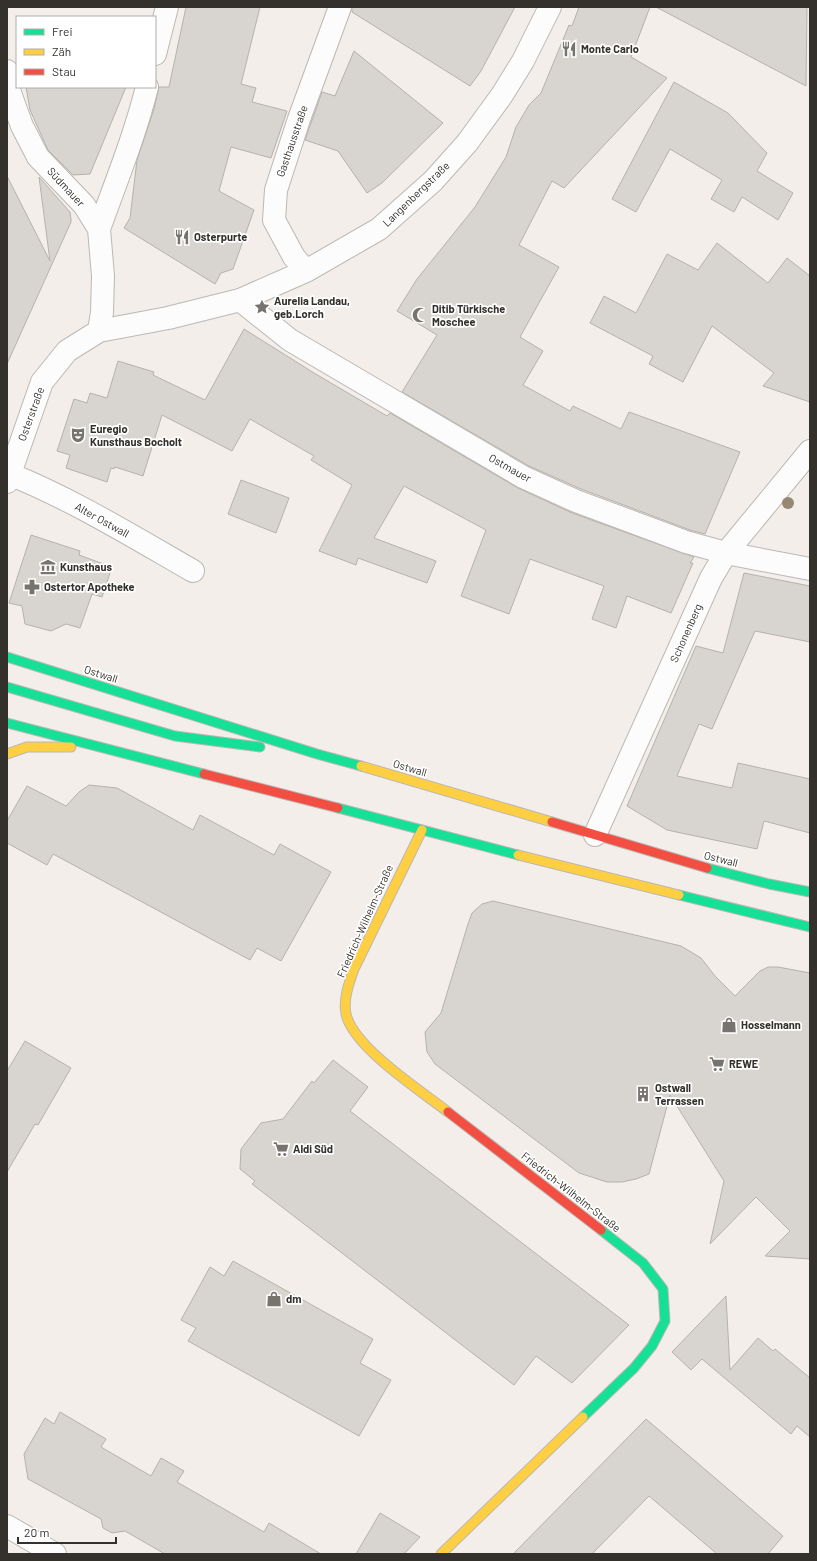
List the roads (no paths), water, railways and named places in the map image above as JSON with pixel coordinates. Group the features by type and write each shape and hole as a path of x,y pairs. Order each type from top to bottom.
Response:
{"main road":[{"name":"Ostwall","path":"7,657 317,754 441,789 690,864 769,884 810,892"},
{"path":"7,687 175,736 317,754"},
{"path":"7,723 810,928"},
{"path":"7,754 27,747 102,747"},
{"name":"Friedrich-Wilhelm-Straße","path":"422,830 353,975 347,996 346,1011 349,1023 362,1042 381,1060 643,1263 663,1289 665,1321 652,1346 634,1368 441,1554"}],"street":[{"path":"156,50 167,7"},
{"name":"Gasthausstraße","path":"306,271 294,257 274,220 276,190 299,119 340,7"},
{"name":"Langenbergstraße","path":"240,300 306,271 379,229 433,181 467,143 502,95 523,61 550,7"},
{"name":"Südmauer","path":"7,71 10,93 22,126 38,157 84,205 99,229 103,276 102,312 99,332"},
{"path":"99,229 122,169 147,88"},
{"name":"Osterstraße","path":"8,476 42,382 67,351 99,332 168,318 240,300"},
{"name":"Ostmauer","path":"240,300 290,340 523,476 576,502 686,542 726,553 810,569"},
{"name":"Schonenberg","path":"595,835 711,578 726,553 810,451"},
{"name":"Alter Ostwall","path":"8,476 32,482 91,512 193,572"},
{"path":"7,1526 55,1554"}],"place":[{"name":"Monte Carlo","path":"569,49"},
{"name":"Osterpurte","path":"182,237"},
{"name":"Aurelia Landau, geb.Lorch","path":"262,307"},
{"name":"Ditib Türkische Moschee","path":"420,315"},
{"name":"Euregio Kunsthaus Bocholt","path":"78,435"},
{"name":"Kunsthaus","path":"48,567"},
{"name":"Ostertor Apotheke","path":"32,587"},
{"name":"Hosselmann","path":"729,1025"},
{"name":"REWE","path":"717,1064"},
{"name":"Ostwall Terrassen","path":"643,1094"},
{"name":"Aldi Süd","path":"281,1149"},
{"name":"dm","path":"274,1299"}]}
